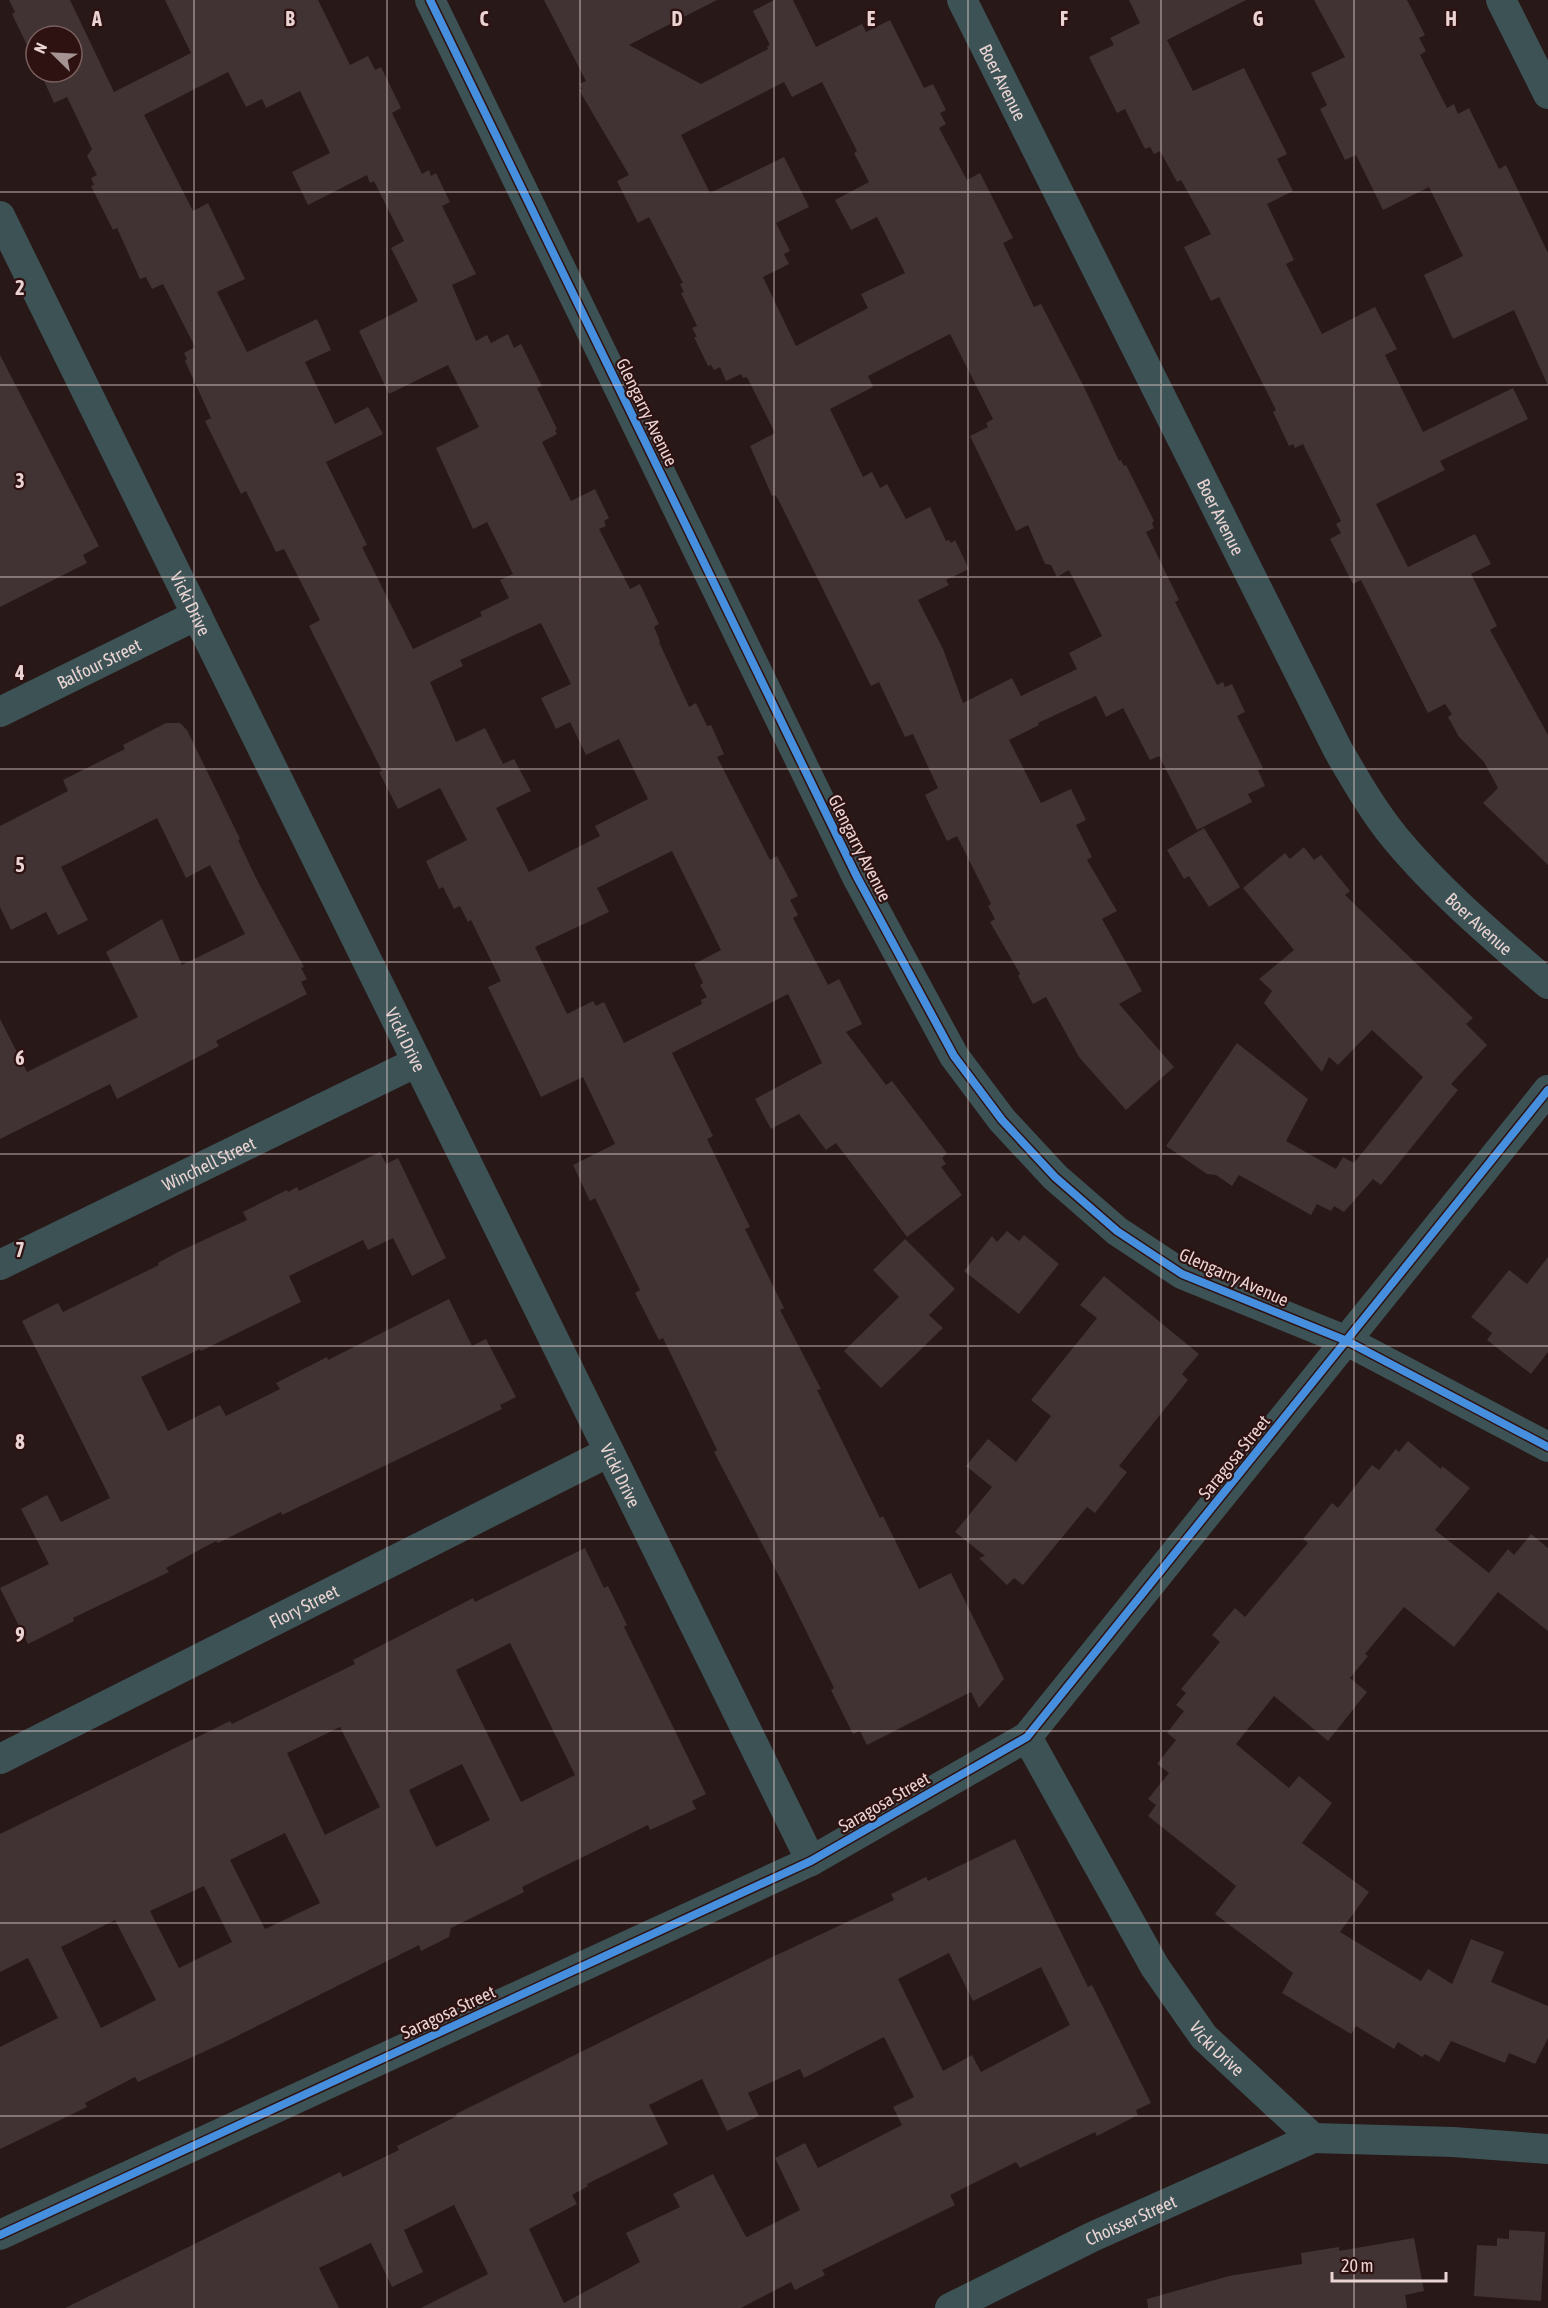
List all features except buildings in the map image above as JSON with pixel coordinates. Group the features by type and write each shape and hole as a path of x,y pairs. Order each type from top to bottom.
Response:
{"street":[{"name":"Glengarry Avenue","path":"430,0 857,877 954,1056 1002,1120 1056,1177 1117,1231 1182,1274 1347,1341 1548,1447"},
{"name":"Boer Avenue","path":"962,0 1338,750 1364,794 1395,838 1461,908 1548,984"},
{"path":"1501,0 1548,93"},
{"name":"Vicki Drive","path":"0,216 811,1861"},
{"name":"Balfour Street","path":"0,712 197,615"},
{"name":"Winchell Street","path":"0,1265 417,1062"},
{"name":"Saragosa Street","path":"0,2235 811,1861 1027,1737 1548,1090"},
{"name":"Flory Street","path":"0,1759 609,1452"},
{"name":"Vicki Drive","path":"1027,1737 1155,1967 1204,2037 1313,2138"},
{"path":"1313,2138 1453,2142 1548,2149"},
{"name":"Choisser Street","path":"950,2308 1092,2237 1313,2138"}],"cycle path":[{"path":"430,0 857,877 954,1056 1002,1120 1055,1177 1117,1231 1182,1274 1347,1341 1548,1447"},
{"path":"0,2235 811,1861 1027,1737 1548,1090"}]}
